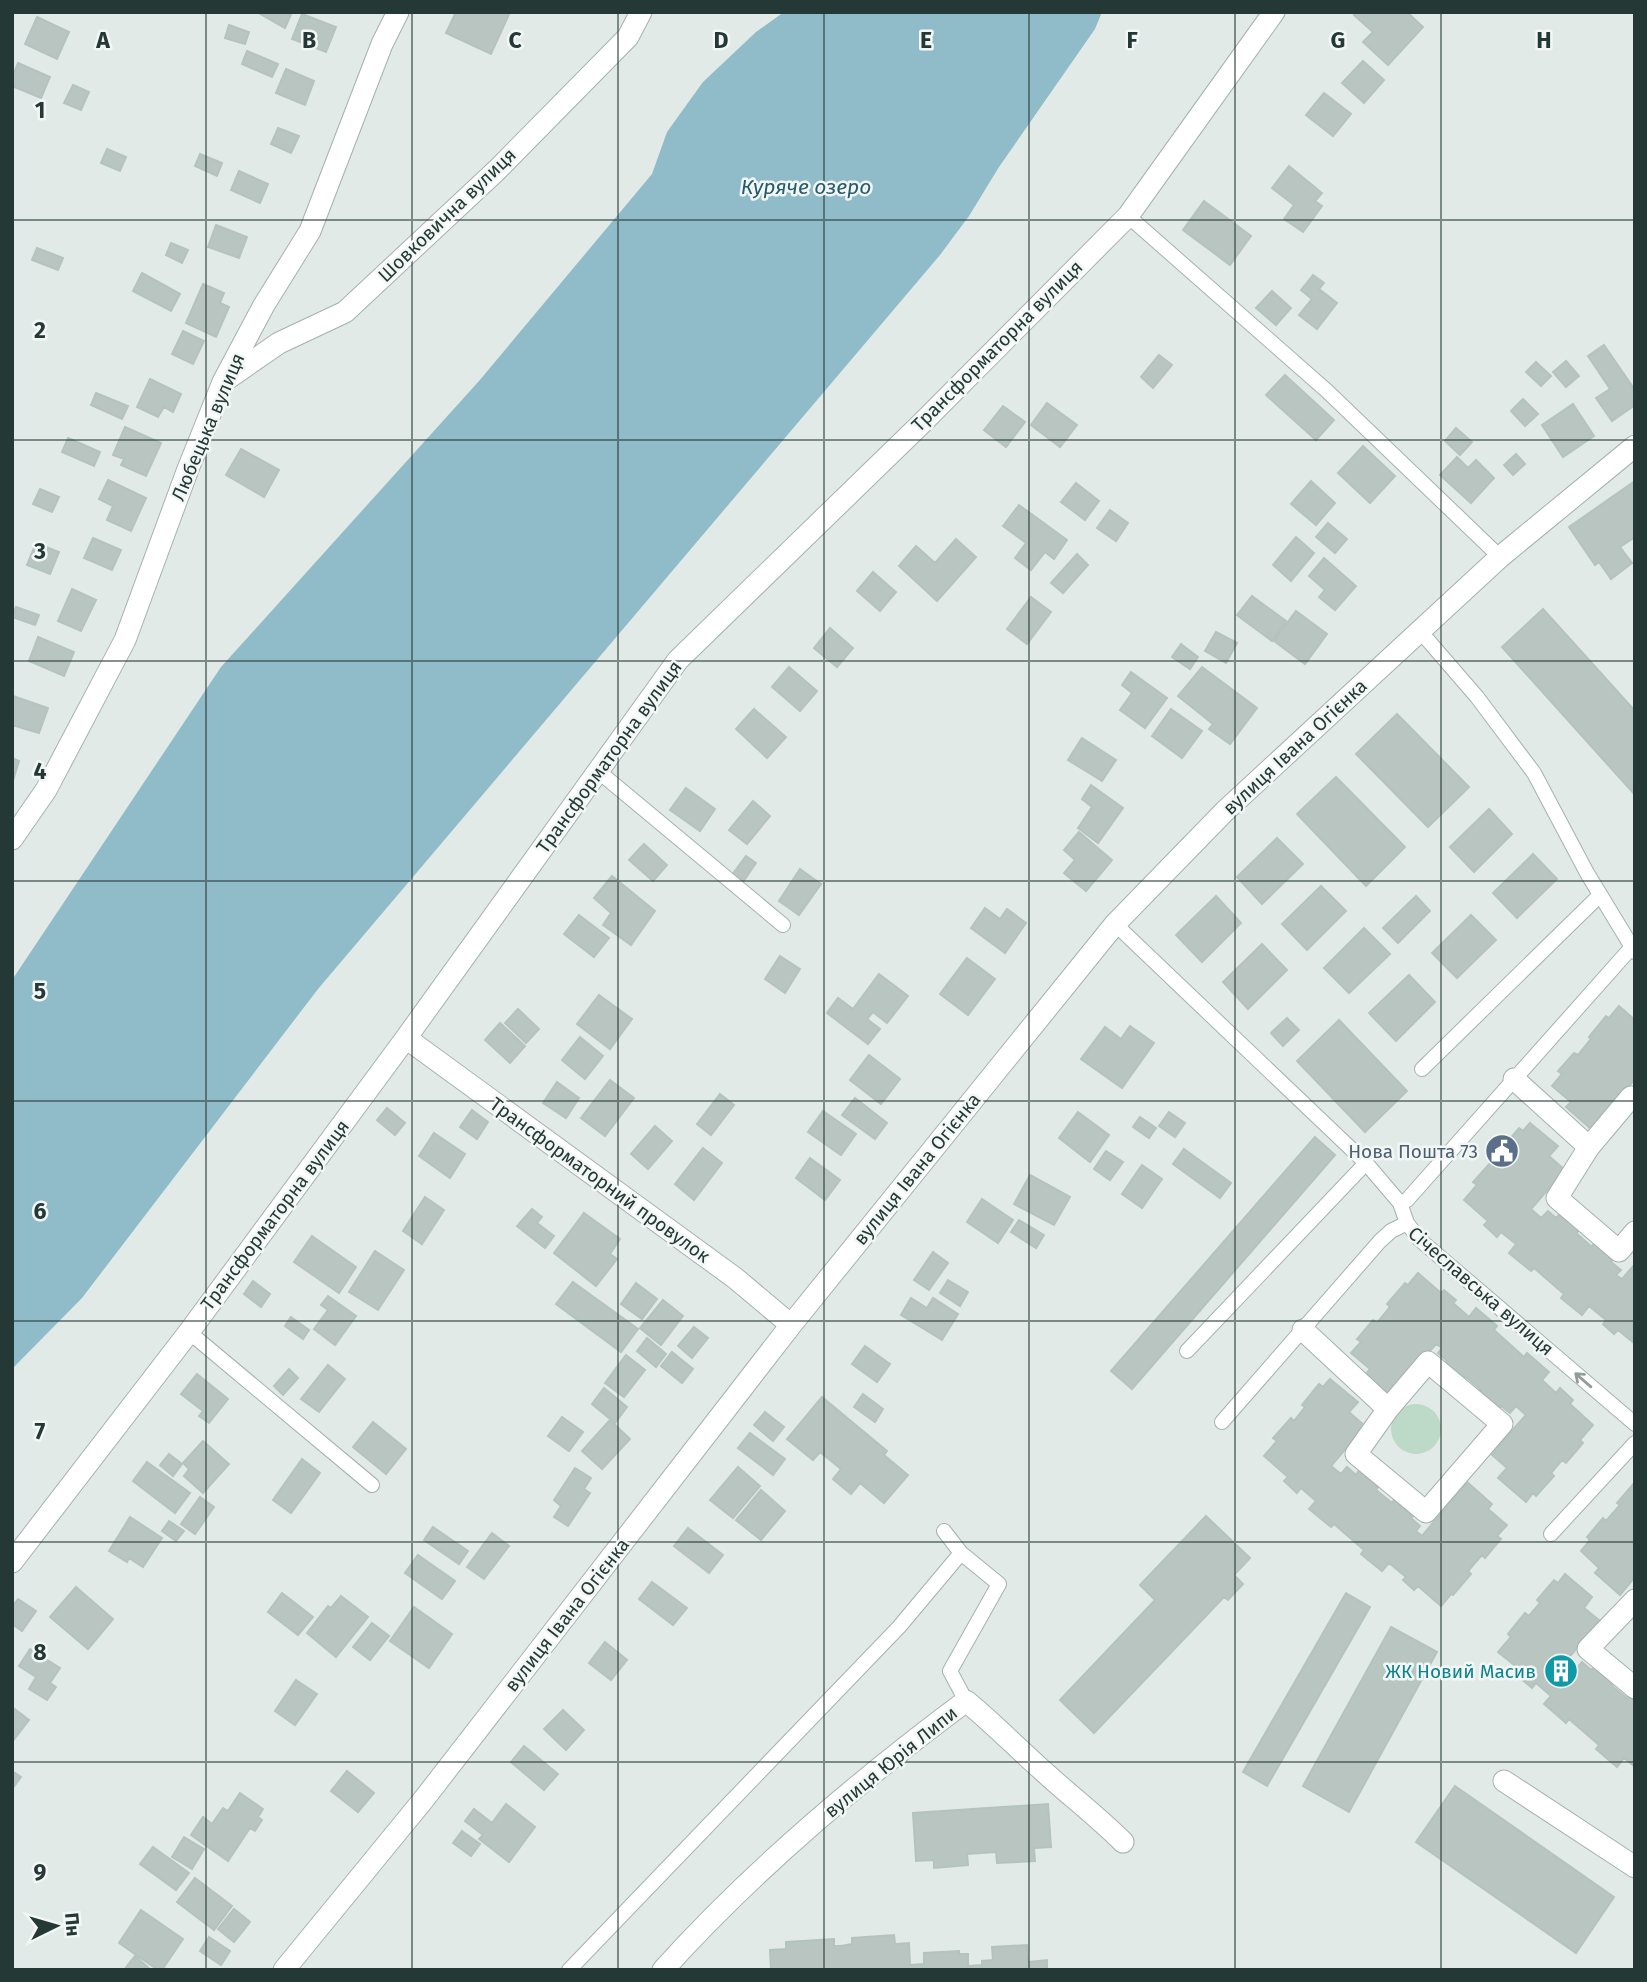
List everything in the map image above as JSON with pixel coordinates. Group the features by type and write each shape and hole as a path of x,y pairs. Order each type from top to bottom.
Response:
{"street":[{"name":"Любецька вулиця","path":"12,839 46,790 125,640 223,382 264,304 310,231 382,44 398,12"},
{"name":"Шовковична вулиця","path":"223,382 279,343 345,312 497,170 628,37 641,12"},
{"name":"Трансформаторна вулиця","path":"12,1562 407,1038 678,660 921,424 1128,216 1274,12"},
{"name":"вулиця Івана Огієнка","path":"284,1970 424,1799 791,1325 1115,924 1225,811 1500,557 1635,446"},
{"name":"Трансформаторний провулок","path":"407,1038 735,1278 791,1325"},
{"path":"1514,1079 1588,1147"},
{"path":"1635,1100 1631,1097 1588,1147 1557,1198 1619,1251 1635,1232"},
{"path":"1303,1330 1388,1409"},
{"path":"1428,1362 1502,1424 1426,1512 1356,1454 1388,1409 1428,1362"},
{"path":"1635,1600 1588,1649 1635,1688"},
{"name":"вулиця Юрія Липи","path":"663,1970 712,1916 880,1766 966,1701 1124,1842"},
{"path":"1504,1781 1635,1867"}],"lane":[{"path":"1128,216 1327,391 1500,557"},
{"path":"1401,1203 1407,1200 1633,950 1534,773 1477,697 1420,631"},
{"path":"598,771 783,925"},
{"path":"1422,1069 1600,895"},
{"path":"1115,924 1366,1163 1401,1203 1407,1223"},
{"path":"1187,1352 1366,1163"},
{"name":"Січеславська вулиця","path":"1222,1422 1380,1241 1391,1231 1407,1223 1419,1239 1635,1424"},
{"path":"188,1332 372,1485"},
{"path":"1551,1534 1635,1443"},
{"path":"944,1531 961,1553 999,1584 950,1671 966,1701"},
{"path":"569,1970 899,1627 961,1553"}],"green space":[{"path":"1416,1404 1434,1411 1441,1429 1434,1447 1416,1454 1398,1447 1391,1429 1398,1411"}],"water":[{"name":"Куряче озеро","path":"784,12 1102,12 1095,29 940,255 318,989 82,1298 12,1369 12,980 221,667 479,381 652,174 667,132 703,82 756,32"}],"building":[{"path":"257,12 292,12 285,28"},
{"path":"456,12 510,12 491,54 446,33"},
{"path":"1356,12 1407,12 1423,27 1388,65 1363,42 1373,32 1354,15"},
{"path":"302,14 336,27 326,52 292,39"},
{"path":"37,17 69,32 57,59 25,44"},
{"path":"229,25 249,32 245,44 225,38"},
{"path":"247,51 278,64 272,77 242,64"},
{"path":"1363,61 1384,80 1364,103 1342,83"},
{"path":"18,63 50,77 41,98 12,86"},
{"path":"286,69 314,81 305,105 276,93"},
{"path":"73,85 89,92 81,110 64,103"},
{"path":"1324,93 1351,114 1333,136 1306,115"},
{"path":"278,128 299,136 291,153 271,144"},
{"path":"107,149 126,157 120,171 101,163"},
{"path":"200,154 222,163 217,176 195,166"},
{"path":"1289,166 1322,193 1315,201 1322,206 1303,232 1284,219 1294,205 1272,188"},
{"path":"239,171 268,184 260,203 231,190"},
{"path":"1204,201 1251,236 1230,265 1183,230"},
{"path":"216,225 247,237 239,258 208,247"},
{"path":"171,243 188,250 182,263 166,255"},
{"path":"37,248 63,258 58,270 32,260"},
{"path":"142,273 180,294 171,311 133,291"},
{"path":"1313,275 1324,283 1319,289 1337,303 1317,329 1299,315 1312,299 1301,290"},
{"path":"203,284 224,293 220,303 229,307 216,337 186,323"},
{"path":"1272,291 1291,308 1276,325 1256,308"},
{"path":"183,331 204,341 193,364 172,354"},
{"path":"1604,345 1635,390 1635,405 1612,421 1596,398 1610,389 1588,356"},
{"path":"1159,355 1172,365 1153,388 1141,377"},
{"path":"1566,361 1579,376 1566,387 1553,372"},
{"path":"1536,362 1551,376 1541,386 1526,372"},
{"path":"1285,375 1334,420 1316,440 1266,395"},
{"path":"150,379 181,394 173,412 164,407 158,417 137,407"},
{"path":"96,393 128,406 122,419 91,405"},
{"path":"1523,399 1538,414 1525,426 1511,411"},
{"path":"1047,403 1077,425 1060,447 1031,425"},
{"path":"1573,404 1594,436 1563,457 1542,425"},
{"path":"1003,406 1025,422 1006,447 984,430"},
{"path":"125,427 161,443 146,476 121,465 124,459 113,455"},
{"path":"1456,428 1472,442 1460,455 1445,441"},
{"path":"68,438 100,452 94,466 62,452"},
{"path":"1363,446 1395,476 1370,503 1338,473"},
{"path":"241,449 279,470 264,497 226,475"},
{"path":"1516,454 1525,464 1513,475 1504,465"},
{"path":"1457,457 1468,468 1476,460 1494,478 1471,503 1440,475"},
{"path":"108,480 146,498 131,531 107,520 113,506 99,499"},
{"path":"1311,481 1335,503 1316,525 1291,504"},
{"path":"1635,481 1635,537 1620,547 1632,563 1611,579 1599,562 1595,565 1569,527"},
{"path":"1076,483 1099,501 1085,520 1061,502"},
{"path":"40,489 59,497 52,512 33,504"},
{"path":"1019,505 1067,540 1054,559 1045,552 1031,570 1015,558 1026,543 1003,526"},
{"path":"1110,510 1128,523 1116,541 1097,528"},
{"path":"1328,523 1347,539 1335,553 1316,537"},
{"path":"1296,537 1314,553 1291,581 1273,565"},
{"path":"93,538 121,550 112,570 84,558"},
{"path":"956,539 976,557 937,601 899,566 916,546 935,563"},
{"path":"36,543 59,552 50,574 27,565"},
{"path":"1077,554 1088,565 1063,593 1051,583"},
{"path":"1324,558 1356,586 1335,610 1319,597 1325,590 1309,576"},
{"path":"873,572 896,592 880,611 857,591"},
{"path":"72,589 96,600 81,631 58,621"},
{"path":"1252,596 1286,621 1272,641 1237,615"},
{"path":"1031,597 1051,612 1027,644 1007,629"},
{"path":"16,607 39,615 35,625 12,617"},
{"path":"1543,609 1635,711 1635,795 1502,647"},
{"path":"1296,611 1327,634 1305,664 1274,641"},
{"path":"830,628 853,648 837,667 814,648"},
{"path":"1216,632 1237,643 1226,663 1205,651"},
{"path":"38,637 74,652 64,676 29,661"},
{"path":"1181,644 1198,657 1190,669 1172,657"},
{"path":"789,667 817,691 800,711 772,687"},
{"path":"1202,667 1257,708 1230,744 1209,729 1213,724 1178,696"},
{"path":"1131,672 1167,698 1145,728 1120,710 1132,693 1122,685"},
{"path":"13,696 48,708 39,733 12,725"},
{"path":"754,709 786,737 767,758 736,729"},
{"path":"1171,709 1202,731 1182,758 1152,736"},
{"path":"1397,714 1469,787 1428,827 1356,754"},
{"path":"1082,738 1116,760 1102,781 1068,760"},
{"path":"12,758 19,761 12,784"},
{"path":"1336,777 1405,847 1366,886 1297,814"},
{"path":"1091,785 1123,808 1098,843 1078,828 1092,807 1082,799"},
{"path":"686,788 715,809 700,831 670,810"},
{"path":"753,801 770,816 747,844 729,830"},
{"path":"1489,809 1512,834 1474,872 1450,847"},
{"path":"1079,832 1112,860 1086,891 1064,873 1075,860 1064,850"},
{"path":"1277,838 1303,864 1262,904 1237,877"},
{"path":"644,844 667,865 653,881 629,860"},
{"path":"1533,854 1557,879 1517,918 1493,893"},
{"path":"746,856 756,863 743,882 732,875"},
{"path":"800,869 821,884 799,915 779,901"},
{"path":"612,876 655,911 631,945 603,925 611,913 594,898"},
{"path":"1321,886 1346,911 1307,950 1282,924"},
{"path":"1216,896 1241,923 1202,962 1176,935"},
{"path":"1416,896 1430,911 1398,943 1383,928"},
{"path":"985,908 1000,919 1007,909 1026,923 1005,953 971,928"},
{"path":"579,915 609,938 594,957 564,934"},
{"path":"1471,915 1496,940 1457,978 1432,953"},
{"path":"1364,928 1390,954 1349,993 1324,968"},
{"path":"1262,944 1287,970 1248,1009 1223,982"},
{"path":"780,956 800,969 785,993 765,979"},
{"path":"967,958 995,979 968,1015 940,994"},
{"path":"879,974 908,996 887,1023 873,1012 867,1019 880,1029 868,1044 827,1013 838,998 853,1009"},
{"path":"1409,975 1435,1002 1396,1041 1369,1013"},
{"path":"599,995 632,1019 610,1049 577,1024"},
{"path":"1619,1006 1635,1020 1635,1079 1591,1129 1566,1107 1571,1102 1552,1086 1562,1074 1558,1071 1574,1053 1578,1055 1606,1016 1609,1018"},
{"path":"518,1009 539,1029 526,1043 505,1023"},
{"path":"1287,1018 1299,1030 1283,1046 1271,1033"},
{"path":"1339,1020 1407,1091 1365,1132 1297,1061"},
{"path":"500,1023 525,1046 510,1063 485,1040"},
{"path":"1130,1026 1154,1043 1122,1088 1081,1059 1105,1027 1121,1039"},
{"path":"580,1037 603,1056 585,1079 562,1060"},
{"path":"869,1055 900,1079 881,1104 850,1080"},
{"path":"610,1080 634,1098 605,1136 581,1118"},
{"path":"557,1082 579,1098 566,1118 543,1103"},
{"path":"720,1094 734,1105 711,1135 697,1124"},
{"path":"855,1098 887,1123 875,1139 842,1115"},
{"path":"387,1108 405,1123 395,1135 377,1120"},
{"path":"472,1110 488,1122 477,1139 460,1127"},
{"path":"823,1111 856,1134 841,1155 808,1132"},
{"path":"1078,1112 1109,1135 1090,1162 1059,1138"},
{"path":"1169,1112 1185,1123 1175,1137 1159,1126"},
{"path":"1140,1117 1156,1128 1149,1138 1133,1127"},
{"path":"1530,1123 1558,1146 1549,1156 1565,1170 1531,1209 1541,1218 1548,1211 1556,1218 1560,1214 1592,1247 1594,1243 1613,1260 1611,1262 1621,1270 1616,1275 1622,1279 1635,1264 1635,1344 1618,1330 1614,1334 1603,1324 1606,1320 1589,1306 1582,1315 1561,1298 1564,1294 1534,1268 1531,1271 1509,1253 1516,1244 1501,1232 1497,1237 1484,1225 1488,1221 1464,1200 1477,1185 1473,1182 1491,1162 1494,1164 1505,1151 1502,1148 1519,1128 1523,1131"},
{"path":"655,1126 672,1141 648,1169 631,1154"},
{"path":"434,1133 465,1154 450,1178 419,1156"},
{"path":"1315,1137 1335,1155 1132,1389 1111,1371"},
{"path":"703,1148 722,1163 694,1200 675,1184"},
{"path":"1184,1149 1231,1183 1220,1198 1173,1164"},
{"path":"1106,1151 1123,1162 1110,1180 1094,1169"},
{"path":"810,1158 840,1180 825,1200 796,1178"},
{"path":"1142,1165 1162,1179 1142,1208 1122,1194"},
{"path":"1030,1175 1070,1197 1054,1225 1014,1204"},
{"path":"425,1197 444,1210 422,1244 403,1231"},
{"path":"982,1199 1013,1220 998,1243 967,1222"},
{"path":"532,1209 542,1217 537,1223 554,1236 545,1248 517,1226"},
{"path":"584,1213 620,1239 610,1254 617,1259 596,1286 554,1253"},
{"path":"1019,1220 1044,1235 1036,1248 1011,1232"},
{"path":"312,1236 356,1267 339,1293 294,1262"},
{"path":"375,1251 404,1270 378,1310 349,1292"},
{"path":"933,1252 948,1263 929,1290 914,1280"},
{"path":"1418,1273 1441,1293 1444,1290 1456,1300 1453,1303 1469,1317 1476,1308 1497,1326 1494,1330 1524,1357 1527,1353 1549,1372 1542,1380 1556,1393 1560,1388 1573,1400 1570,1404 1593,1425 1580,1440 1583,1443 1566,1463 1562,1460 1551,1473 1554,1476 1536,1496 1533,1493 1526,1502 1498,1478 1507,1468 1491,1454 1526,1415 1516,1406 1510,1413 1501,1406 1497,1410 1478,1393 1481,1390 1466,1377 1463,1380 1444,1364 1447,1361 1438,1353 1442,1348 1436,1344 1390,1396 1365,1375 1370,1369 1351,1353 1361,1342 1357,1339 1373,1320 1377,1323 1390,1307 1387,1304 1405,1283 1408,1285"},
{"path":"948,1280 968,1292 960,1306 940,1293"},
{"path":"253,1281 270,1294 261,1307 244,1294"},
{"path":"573,1282 638,1329 621,1352 556,1304"},
{"path":"636,1283 657,1299 642,1319 621,1304"},
{"path":"328,1296 356,1316 335,1345 314,1329 328,1310 321,1305"},
{"path":"911,1298 927,1308 933,1298 958,1314 942,1340 901,1315"},
{"path":"663,1300 683,1316 661,1345 640,1328"},
{"path":"291,1317 309,1330 303,1339 285,1326"},
{"path":"694,1327 708,1338 692,1358 678,1346"},
{"path":"647,1338 666,1354 656,1367 637,1351"},
{"path":"865,1346 890,1364 877,1382 852,1364"},
{"path":"672,1352 693,1369 682,1383 661,1366"},
{"path":"626,1355 645,1370 624,1397 605,1383"},
{"path":"328,1365 345,1379 319,1412 301,1399"},
{"path":"289,1369 298,1378 283,1395 274,1386"},
{"path":"197,1374 228,1399 209,1423 199,1416 203,1411 181,1394"},
{"path":"1330,1379 1358,1402 1349,1412 1365,1426 1331,1466 1341,1474 1347,1467 1356,1475 1359,1470 1378,1487 1376,1490 1392,1503 1394,1500 1413,1516 1411,1518 1420,1526 1416,1531 1422,1536 1467,1482 1492,1504 1488,1509 1507,1525 1497,1536 1501,1539 1485,1558 1482,1555 1468,1571 1471,1574 1441,1606 1418,1586 1414,1590 1403,1580 1406,1577 1389,1563 1382,1571 1361,1554 1364,1550 1334,1524 1331,1527 1309,1509 1316,1501 1301,1488 1297,1493 1284,1481 1288,1477 1264,1456 1277,1441 1273,1438 1291,1418 1294,1421 1305,1407 1302,1405 1319,1384 1323,1387"},
{"path":"604,1388 627,1407 615,1423 592,1404"},
{"path":"863,1394 883,1409 875,1422 854,1407"},
{"path":"822,1397 887,1451 884,1455 908,1475 884,1503 860,1483 851,1494 833,1479 841,1469 820,1452 813,1460 787,1439"},
{"path":"765,1412 784,1427 773,1441 754,1425"},
{"path":"562,1417 583,1432 569,1451 548,1436"},
{"path":"610,1420 630,1439 602,1469 582,1451"},
{"path":"373,1422 406,1449 386,1474 353,1447"},
{"path":"750,1433 785,1459 773,1475 738,1448"},
{"path":"203,1441 229,1464 203,1493 184,1476 189,1469 183,1463"},
{"path":"169,1454 182,1464 173,1476 160,1465"},
{"path":"302,1459 320,1473 291,1513 273,1500"},
{"path":"147,1462 190,1493 175,1513 133,1481"},
{"path":"738,1467 760,1486 733,1518 710,1500"},
{"path":"575,1468 591,1478 584,1489 590,1493 568,1526 554,1517 561,1506 554,1500"},
{"path":"1635,1482 1635,1577 1620,1595 1595,1573 1599,1568 1581,1551 1590,1540 1587,1537 1603,1518 1606,1521 1620,1505 1617,1503"},
{"path":"761,1490 785,1511 761,1540 736,1520"},
{"path":"200,1497 214,1507 195,1534 181,1524"},
{"path":"1206,1516 1250,1558 1234,1575 1243,1584 1228,1600 1224,1597 1094,1733 1060,1700 1155,1600 1140,1585"},
{"path":"130,1517 162,1538 143,1567 129,1558 127,1562 109,1551"},
{"path":"169,1521 184,1531 176,1541 162,1531"},
{"path":"433,1527 468,1551 459,1564 424,1540"},
{"path":"688,1528 723,1555 709,1573 674,1546"},
{"path":"492,1533 509,1546 484,1579 467,1567"},
{"path":"418,1555 455,1581 442,1599 405,1573"},
{"name":"ЖК Новий Масив","path":"1565,1574 1592,1597 1584,1608 1600,1621 1566,1661 1576,1669 1582,1662 1591,1670 1595,1666 1614,1682 1611,1685 1627,1698 1629,1695 1635,1700 1635,1767 1624,1758 1617,1767 1596,1749 1599,1745 1569,1719 1566,1723 1544,1704 1551,1696 1536,1683 1532,1688 1519,1677 1523,1672 1498,1652 1511,1637 1508,1634 1525,1613 1529,1616 1540,1603 1537,1600 1554,1580 1558,1583"},
{"path":"652,1582 687,1608 673,1625 639,1599"},
{"path":"76,1587 113,1619 88,1649 50,1617"},
{"path":"282,1593 313,1617 298,1635 268,1612"},
{"path":"1346,1593 1370,1607 1267,1786 1243,1772"},
{"path":"341,1596 368,1617 336,1657 307,1633 328,1606 331,1608"},
{"path":"18,1599 36,1611 22,1631 12,1624 12,1607"},
{"path":"414,1607 452,1634 429,1668 390,1641"},
{"path":"372,1623 389,1636 370,1660 353,1647"},
{"path":"1391,1627 1437,1652 1349,1812 1303,1786"},
{"path":"605,1642 627,1660 611,1680 589,1663"},
{"path":"30,1649 60,1668 50,1683 56,1687 47,1700 29,1689 36,1677 19,1666"},
{"path":"296,1680 317,1694 295,1725 275,1711"},
{"path":"12,1707 29,1720 12,1742"},
{"path":"563,1710 584,1730 566,1750 544,1729"},
{"path":"524,1746 558,1774 544,1790 511,1762"},
{"path":"12,1771 21,1777 12,1789"},
{"path":"347,1771 374,1793 358,1812 331,1791"},
{"path":"1455,1786 1614,1897 1576,1953 1416,1842"},
{"path":"240,1793 263,1809 258,1817 262,1820 255,1831 250,1828 228,1861 191,1835 203,1817 212,1824 223,1808 228,1811"},
{"path":"506,1804 535,1827 509,1862 479,1839 483,1835 465,1821 474,1809 492,1823"},
{"path":"1048,1804 1051,1847 1034,1848 1035,1861 997,1863 996,1852 967,1854 968,1865 934,1868 934,1860 916,1861 913,1813"},
{"path":"462,1831 480,1844 471,1856 453,1843"},
{"path":"184,1837 204,1849 192,1869 172,1857"},
{"path":"153,1847 189,1873 176,1890 140,1864"},
{"path":"195,1878 232,1906 214,1930 177,1902"},
{"path":"234,1909 250,1922 234,1942 218,1929"},
{"path":"141,1910 183,1939 162,1970 158,1970 119,1943"},
{"path":"894,1935 895,1944 909,1943 910,1965 924,1964 924,1953 959,1951 959,1954 968,1954 968,1966 982,1965 982,1961 993,1960 992,1947 1027,1945 1028,1962 1047,1960 1047,1970 771,1970 770,1950 786,1949 786,1942 834,1939 834,1946 841,1946 852,1944 852,1938"},
{"path":"209,1937 230,1951 221,1965 200,1951"},
{"path":"135,1956 151,1970 124,1970"}],"place":[{"name":"Нова Пошта 73","path":"1502,1151"},
{"name":"ЖК Новий Масив","path":"1561,1671"}]}
